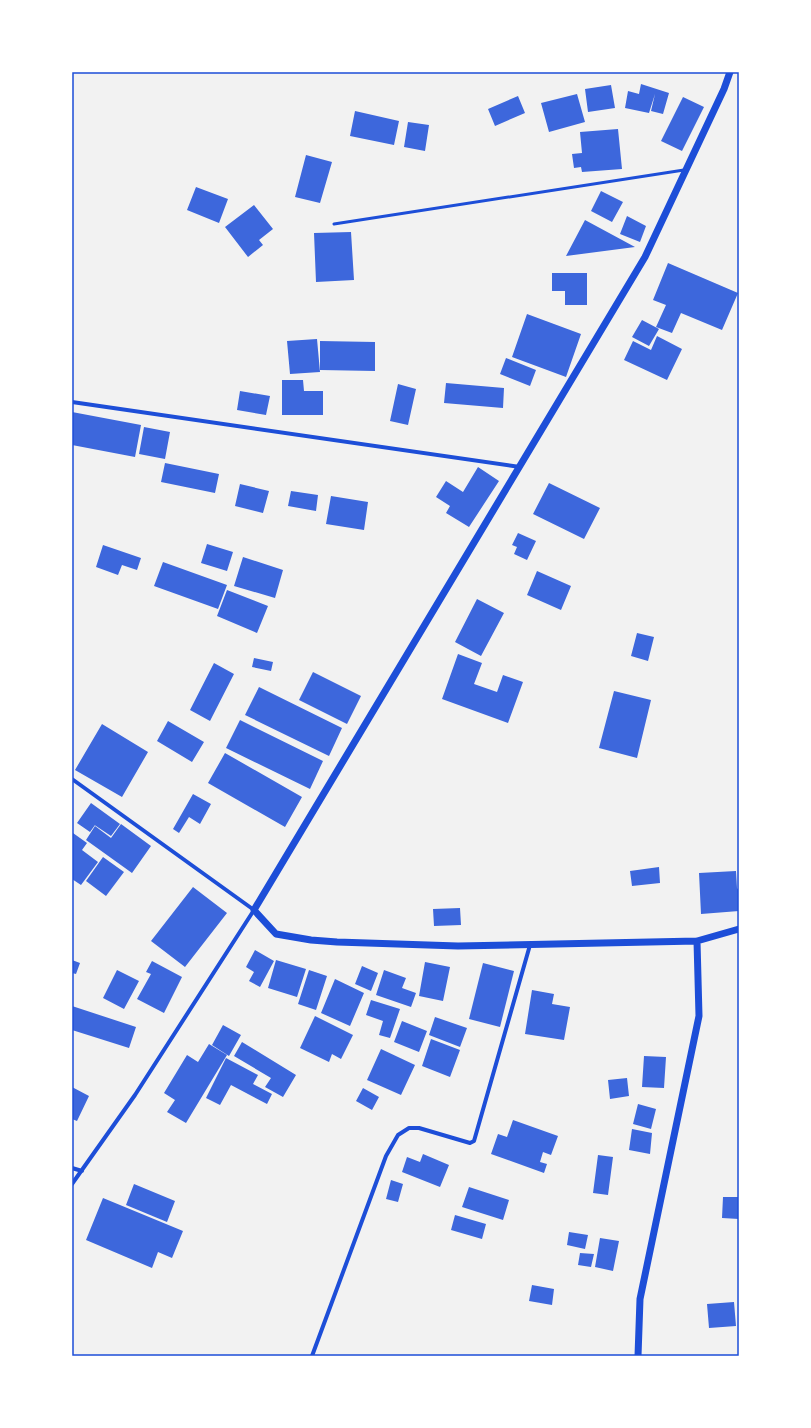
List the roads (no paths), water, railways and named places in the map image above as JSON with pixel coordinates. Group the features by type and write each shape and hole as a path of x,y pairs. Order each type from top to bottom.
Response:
{"street":[{"path":"72,1184 135,1095 254,910 645,257 724,89 730,72"},
{"path":"72,402 520,467"},
{"path":"72,779 254,910 276,934 337,942 458,946 697,942 739,929"},
{"path":"638,1356 640,1300 699,1016 697,942"},
{"path":"312,1356 386,1156 398,1136 409,1128 419,1128 470,1143 474,1141 530,945"},
{"path":"72,1168 82,1171"}],"lane":[{"path":"334,224 686,170"}]}
